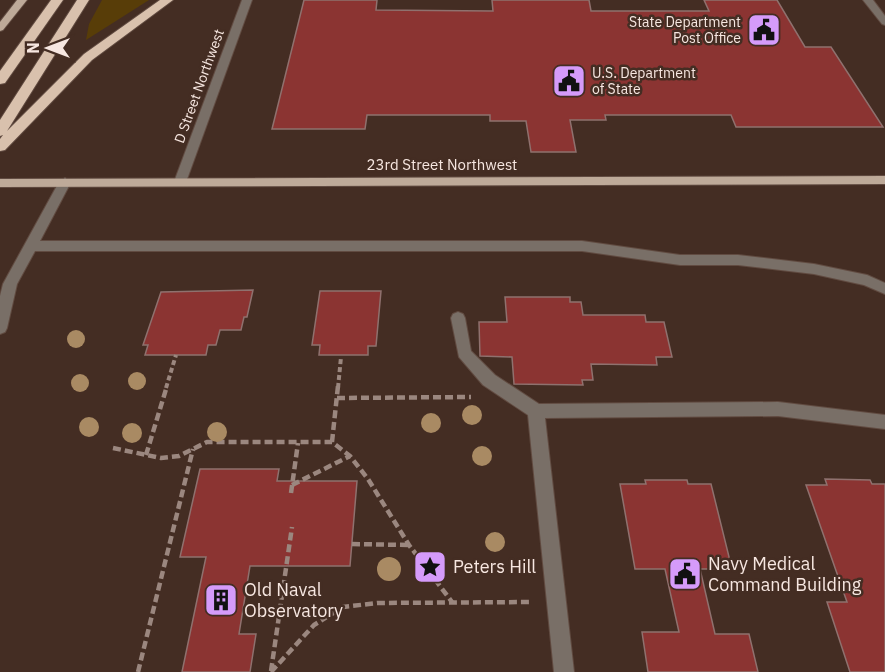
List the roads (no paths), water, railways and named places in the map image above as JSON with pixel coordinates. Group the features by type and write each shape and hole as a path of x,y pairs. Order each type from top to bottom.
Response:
{"highway":[{"path":"0,80 57,0"},
{"path":"0,132 83,0"},
{"path":"0,147 88,57 167,0"}],"main road":[{"path":"0,28 21,0"},
{"name":"23rd Street Northwest","path":"6,183 885,180"}],"street":[{"name":"D Street Northwest","path":"180,182 247,0"},
{"path":"868,0 885,22"},
{"path":"0,328 10,284 65,183"},
{"path":"29,246 582,246 680,260 738,260 814,269 867,280 885,289"},
{"path":"458,318 464,353 489,380 536,411 778,409 885,422"},
{"path":"536,411 564,672"}],"place":[{"name":"State Department Post Office","path":"764,30"},
{"name":"U.S. Department of State","path":"569,81"},
{"name":"Peters Hill","path":"430,567"},
{"name":"Navy Medical Command Building","path":"685,574"},
{"name":"Old Naval Observatory","path":"221,600"}]}
